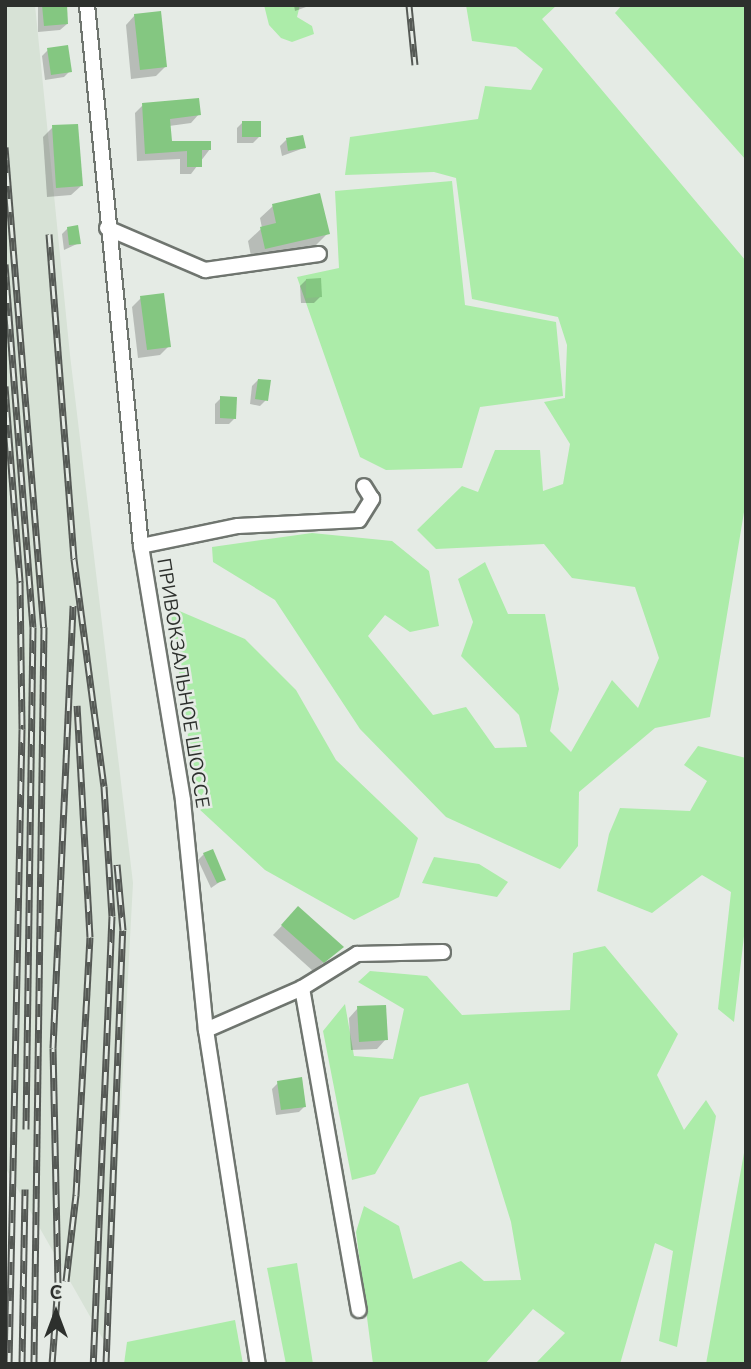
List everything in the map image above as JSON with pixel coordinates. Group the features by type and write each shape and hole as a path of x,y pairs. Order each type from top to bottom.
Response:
{"street":[{"name":"ПРИВОКЗАЛЬНОЕ ШОССЕ","path":"87,5 107,228 141,546 183,801 206,1030 258,1364"},
{"path":"107,228 205,270 319,254"},
{"path":"141,546 238,526 359,520 372,499 364,486"},
{"path":"206,1030 302,988 357,954 443,952"},
{"path":"302,988 359,1310"}],"shaded area":[{"path":"5,5 35,5 70,355 133,883 108,1348 5,1167"}],"green space":[{"path":"264,5 300,5 297,17 312,26 314,34 292,42 281,38 269,25"},
{"path":"466,5 557,5 542,19 746,261 746,500 710,717 655,728 579,792 578,846 560,869 446,817 360,729 275,600 213,562 212,547 312,533 392,541 429,571 439,626 410,632 385,615 368,636 433,715 466,707 495,748 527,747 519,715 461,656 473,622 458,579 485,562 508,614 545,614 559,689 550,731 571,752 612,680 638,708 659,658 635,587 572,578 544,544 436,549 417,530 462,486 478,492 495,450 540,450 543,491 563,484 570,444 544,402 565,398 567,345 558,317 472,299 456,178 434,172 345,175 350,137 478,119 485,86 531,90 543,69 516,47 472,41"},
{"path":"622,5 746,5 746,160 615,13"},
{"path":"452,181 465,305 556,322 563,396 480,407 462,468 386,470 360,457 297,277 339,268 335,191"},
{"path":"170,607 245,639 296,690 336,760 418,838 399,897 354,920 265,870 198,808"},
{"path":"698,746 746,758 746,919 734,1022 718,1009 731,892 702,875 652,913 597,891 609,834 620,808 690,811 707,781 684,765"},
{"path":"434,857 479,864 508,882 497,897 422,883"},
{"path":"605,946 678,1034 657,1075 684,1130 706,1100 716,1116 677,1347 659,1341 673,1251 655,1243 620,1364 535,1364 565,1333 533,1309 485,1364 373,1364 356,1232 364,1206 399,1226 413,1279 461,1261 484,1281 521,1280 511,1222 468,1083 420,1097 375,1174 352,1180 323,1031 345,1004 354,1056 393,1059 404,1009 358,982 370,971 427,976 462,1015 570,1010 573,953"},
{"path":"746,1142 746,1364 706,1364"},
{"path":"297,1263 313,1364 286,1364 267,1268"},
{"path":"235,1320 243,1364 124,1364 127,1342"}],"building":[{"path":"42,5 67,5 68,24 44,26"},
{"path":"161,11 167,67 140,70 134,14"},
{"path":"68,45 72,72 51,75 47,48"},
{"path":"199,98 201,115 170,119 172,141 211,141 211,150 202,150 202,167 187,167 187,151 145,154 142,103"},
{"path":"242,121 261,121 261,137 242,137"},
{"path":"78,124 83,186 56,188 52,125"},
{"path":"303,135 306,148 288,151 286,138"},
{"path":"320,193 330,234 265,249 260,227 276,223 272,204"},
{"path":"78,225 81,244 69,245 67,227"},
{"path":"321,278 322,297 306,298 306,279"},
{"path":"164,293 171,347 147,350 140,296"},
{"path":"258,379 271,380 268,401 255,399"},
{"path":"220,396 237,397 236,419 220,418"},
{"path":"213,849 226,880 217,883 203,853"},
{"path":"298,906 344,947 324,963 281,925"},
{"path":"386,1005 388,1040 359,1042 357,1006"},
{"path":"302,1077 306,1107 281,1110 277,1081"}],"railway":[{"path":"409,5 415,65"},
{"path":"5,147 44,627 34,1364"},
{"path":"49,234 74,559 104,786 112,916 93,1364"},
{"path":"5,264 33,627 26,1129"},
{"path":"5,386 20,582 22,729 9,1364"},
{"path":"52,1364 58,1285 53,1048 73,605"},
{"path":"66,1281 76,1195 90,937 77,705"},
{"path":"106,1364 123,930 117,864"},
{"path":"22,1364 25,1189"}]}
